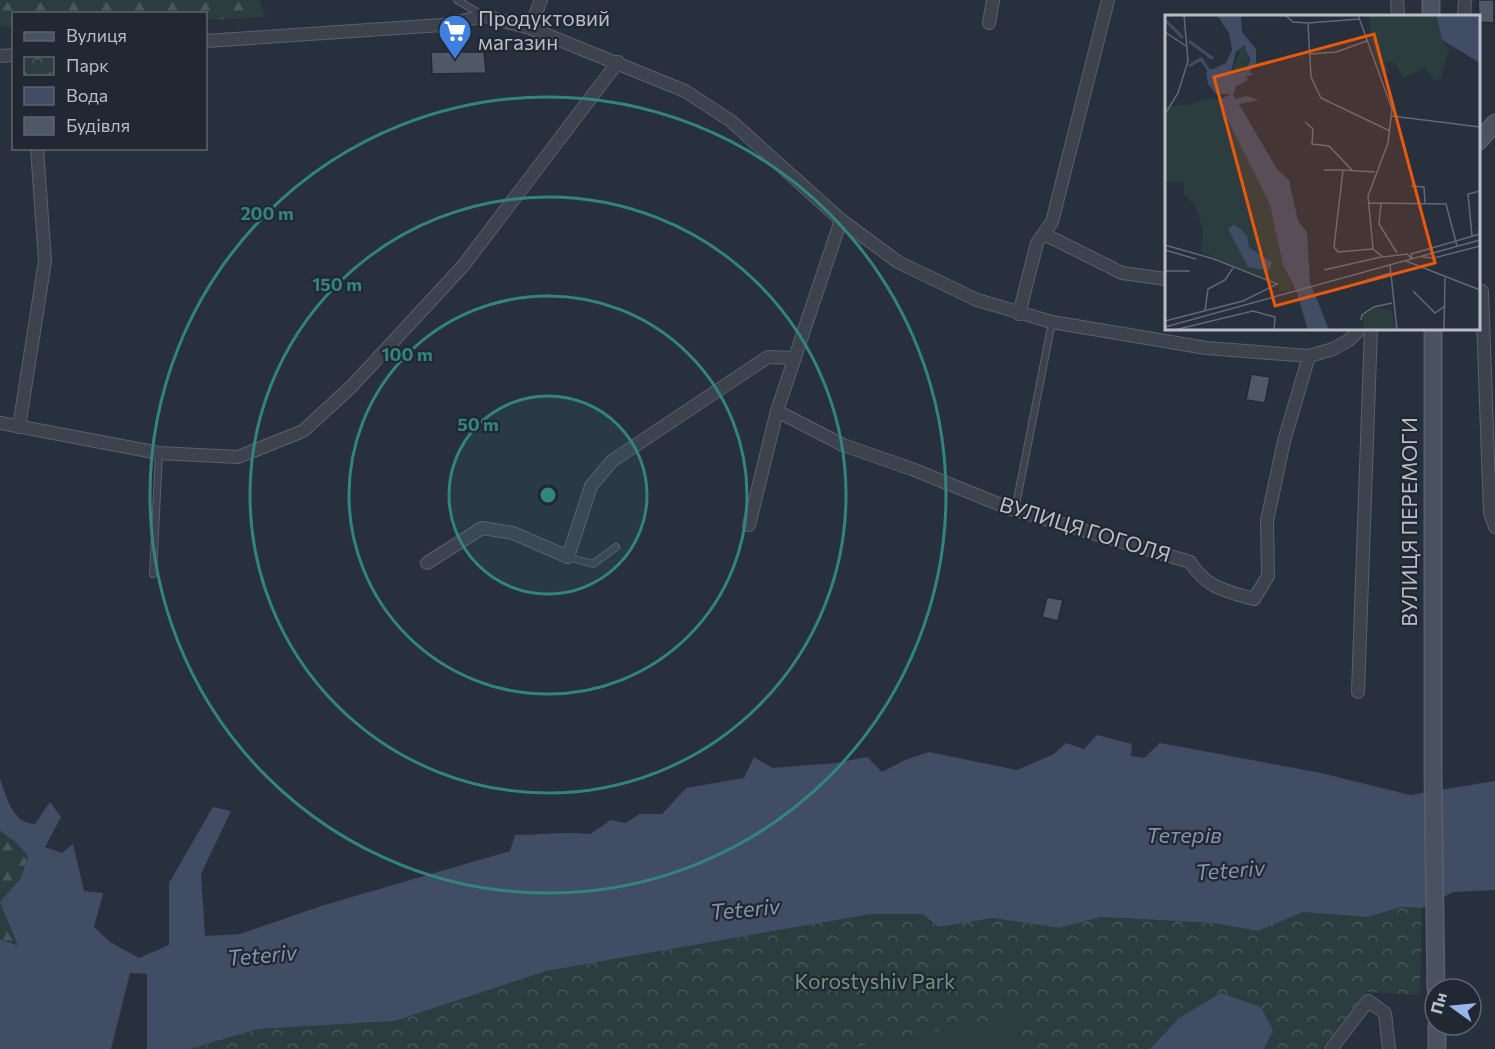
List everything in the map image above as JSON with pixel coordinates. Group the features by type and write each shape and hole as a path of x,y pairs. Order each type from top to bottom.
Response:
{"main road":[{"path":"1480,141 1495,123"},
{"name":"ВУЛИЦЯ ПЕРЕМОГИ","path":"1433,330 1432,715 1436,977"}],"street":[{"path":"530,28 541,0"},
{"path":"989,23 993,0"},
{"path":"1018,314 1037,243 1052,222 1108,0"},
{"path":"1464,15 1465,0"},
{"path":"207,40 442,25 485,16 530,28 685,91 731,122 841,220 898,262 977,300 1018,314 1052,322 1206,348 1309,356 1333,349 1349,340 1359,330"},
{"path":"0,423 159,453 238,457 303,431 351,387 463,266 618,62"},
{"path":"19,427 45,261 38,150"},
{"path":"749,525 777,411 841,220"},
{"path":"1044,234 1122,273 1165,279"},
{"path":"1485,291 1490,513 1495,527"},
{"name":"ВУЛИЦЯ ПЕРЕМОГИ","path":"1358,692 1371,330"},
{"name":"ВУЛИЦЯ ГОГОЛЯ","path":"777,411 843,445 912,469 1015,511 1190,562 1202,580 1254,598 1268,576 1267,521 1284,441 1309,356"},
{"path":"427,563 482,528 513,533 568,557 591,486 612,461 768,357 795,358"},
{"path":"1331,1049 1368,1001 1385,1013 1389,1049"}],"lane":[{"path":"457,0 485,16"},
{"path":"1015,511 1052,322"},
{"path":"153,574 159,453"},
{"path":"568,557 593,564 616,547"}],"green space":[{"path":"0,0 259,0 265,17 207,20 207,12 12,12 12,27 0,26"},
{"path":"0,831 17,843 28,856 21,878 1,902 18,947 0,939"},
{"name":"Korostyshiv Park","path":"1403,907 1422,908 1420,995 1366,992 1321,1049 1264,1049 1273,1030 1179,1018 1150,1049 190,1049 258,1029 395,1021 546,971 871,914 923,914 938,927 993,918 1059,928 1101,917 1213,923 1257,931 1303,912 1367,917"},
{"path":"1019,1015 1025,1049 846,1049"}],"water":[{"name":"Тетерів","path":"1097,735 1132,744 1131,756 1144,758 1160,743 1321,773 1410,795 1495,781 1495,890 1453,892 1422,908 1402,907 1367,917 1303,912 1258,931 1213,923 1101,917 1059,928 993,918 938,927 923,914 871,914 546,971 395,1021 258,1029 190,1049 147,1049 147,974 130,973 111,1049 0,1049 0,939 18,946 0,902 21,878 28,856 17,843 0,831 0,779 12,808 27,823 35,824 50,802 61,817 45,847 62,853 73,844 84,891 103,893 94,927 110,942 139,958 169,945 169,883 213,807 231,811 201,874 205,936 240,934 321,906 510,851 515,835 590,834 611,820 625,823 640,814 662,814 686,788 744,778 754,757 772,768 836,763 867,757 882,772 905,760 929,752 1017,770 1054,754 1066,743 1084,749"},
{"path":"1221,993 1261,1007 1273,1030 1264,1049 1150,1049 1179,1018"}],"building":[{"path":"1478,0 1494,0 1494,23 1480,22"},
{"path":"431,52 484,52 486,73 432,74"},
{"path":"1251,374 1270,377 1265,403 1246,400"},
{"path":"1047,597 1063,600 1058,621 1042,617"}],"place":[{"name":"Продуктовий магазин","path":"455,60"}],"water label":[{"name":"Teteriv","path":"1230,870"},
{"name":"Teteriv","path":"745,909"},
{"name":"Teteriv","path":"262,955"}]}
